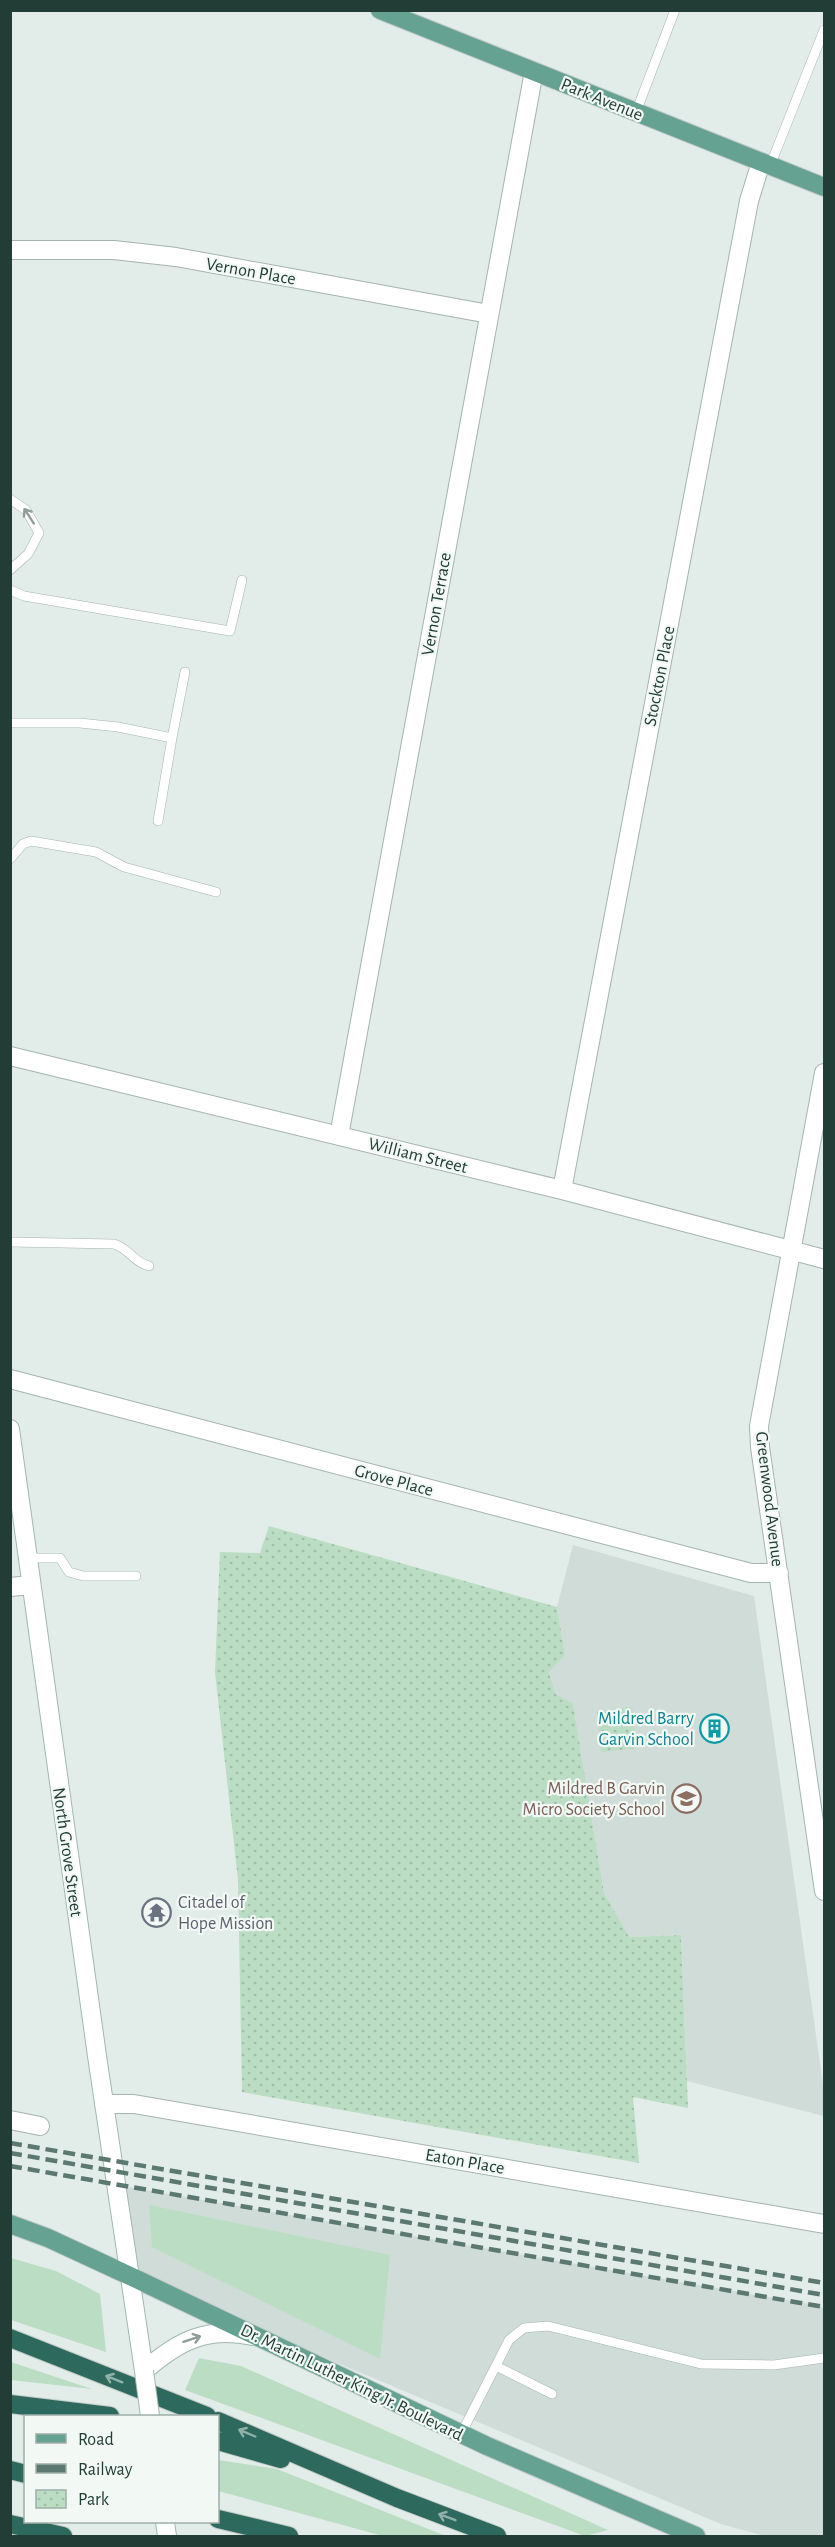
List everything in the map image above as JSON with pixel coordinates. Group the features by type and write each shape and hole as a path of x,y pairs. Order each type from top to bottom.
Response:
{"highway":[{"path":"10,2338 204,2415"},
{"path":"10,2404 102,2415"},
{"path":"219,2421 397,2498 497,2536"},
{"path":"219,2441 397,2498"},
{"path":"219,2519 289,2536"},
{"path":"10,2524 63,2536"}],"main road":[{"name":"Park Avenue","path":"380,10 825,187"},
{"name":"Dr. Martin Luther King Jr. Boulevard","path":"10,2224 48,2238 130,2276 461,2434 696,2536"}],"street":[{"name":"Vernon Terrace","path":"339,1136 534,71"},
{"name":"Stockton Place","path":"562,1190 749,201 766,164"},
{"name":"Vernon Place","path":"10,250 114,250 176,257 489,314"},
{"name":"William Street","path":"10,1056 562,1190 825,1259"},
{"name":"Greenwood Avenue","path":"825,1073 759,1426 825,1891"},
{"name":"Grove Place","path":"10,1379 751,1573 779,1573"},
{"name":"North Grove Street","path":"10,1429 150,2415"},
{"path":"10,1587 31,1585"},
{"name":"Eaton Place","path":"104,2104 124,2103 146,2106 825,2224"},
{"path":"10,2120 40,2126"},
{"path":"144,2371 173,2348 195,2337 232,2333 260,2338"}],"lane":[{"path":"636,112 675,10"},
{"path":"766,164 825,30"},
{"path":"10,499 26,510 39,533 28,554 10,570"},
{"path":"10,590 24,596 230,631 242,580"},
{"path":"158,821 185,672"},
{"path":"10,723 80,723 118,727 172,738"},
{"path":"10,859 23,844 31,841 96,852 124,867 216,892"},
{"path":"10,1242 114,1244 121,1246 138,1263 149,1266"},
{"path":"28,1558 60,1558 69,1572 83,1576 136,1576"},
{"path":"461,2434 509,2340 524,2328 548,2326 701,2364 774,2365 825,2358"},
{"path":"496,2366 552,2394"}],"shaded area":[{"name":"Mildred B Garvin Micro Society School","path":"573,1545 754,1596 824,2092 824,2116 687,2081 681,1935 628,1937 604,1893 573,1703 556,1694 549,1671 565,1655 557,1607"},
{"path":"122,2186 821,2306 824,2311 824,2536 765,2536 721,2524 130,2276"}],"green space":[{"path":"269,1526 557,1607 565,1655 549,1672 556,1694 573,1703 604,1893 629,1937 681,1935 688,2108 633,2097 639,2163 242,2092 238,1880 215,1672 220,1552 260,1553"},
{"path":"632,1707 637,1748 601,1752 597,1711"},
{"path":"149,2205 390,2255 380,2359 152,2247"},
{"path":"11,2258 56,2271 100,2294 106,2352 11,2320"},
{"path":"199,2358 241,2366 608,2530 585,2536 185,2390"},
{"path":"11,2362 92,2389 11,2380"},
{"path":"219,2460 277,2469 446,2536 383,2536 219,2491"}],"railway":[{"path":"10,2143 824,2283"},
{"path":"10,2153 824,2295"},
{"path":"10,2166 824,2307"}],"place":[{"name":"Mildred Barry Garvin School","path":"715,1728"},
{"name":"Mildred B Garvin Micro Society School","path":"686,1798"},
{"name":"Citadel of Hope Mission","path":"157,1912"}]}
